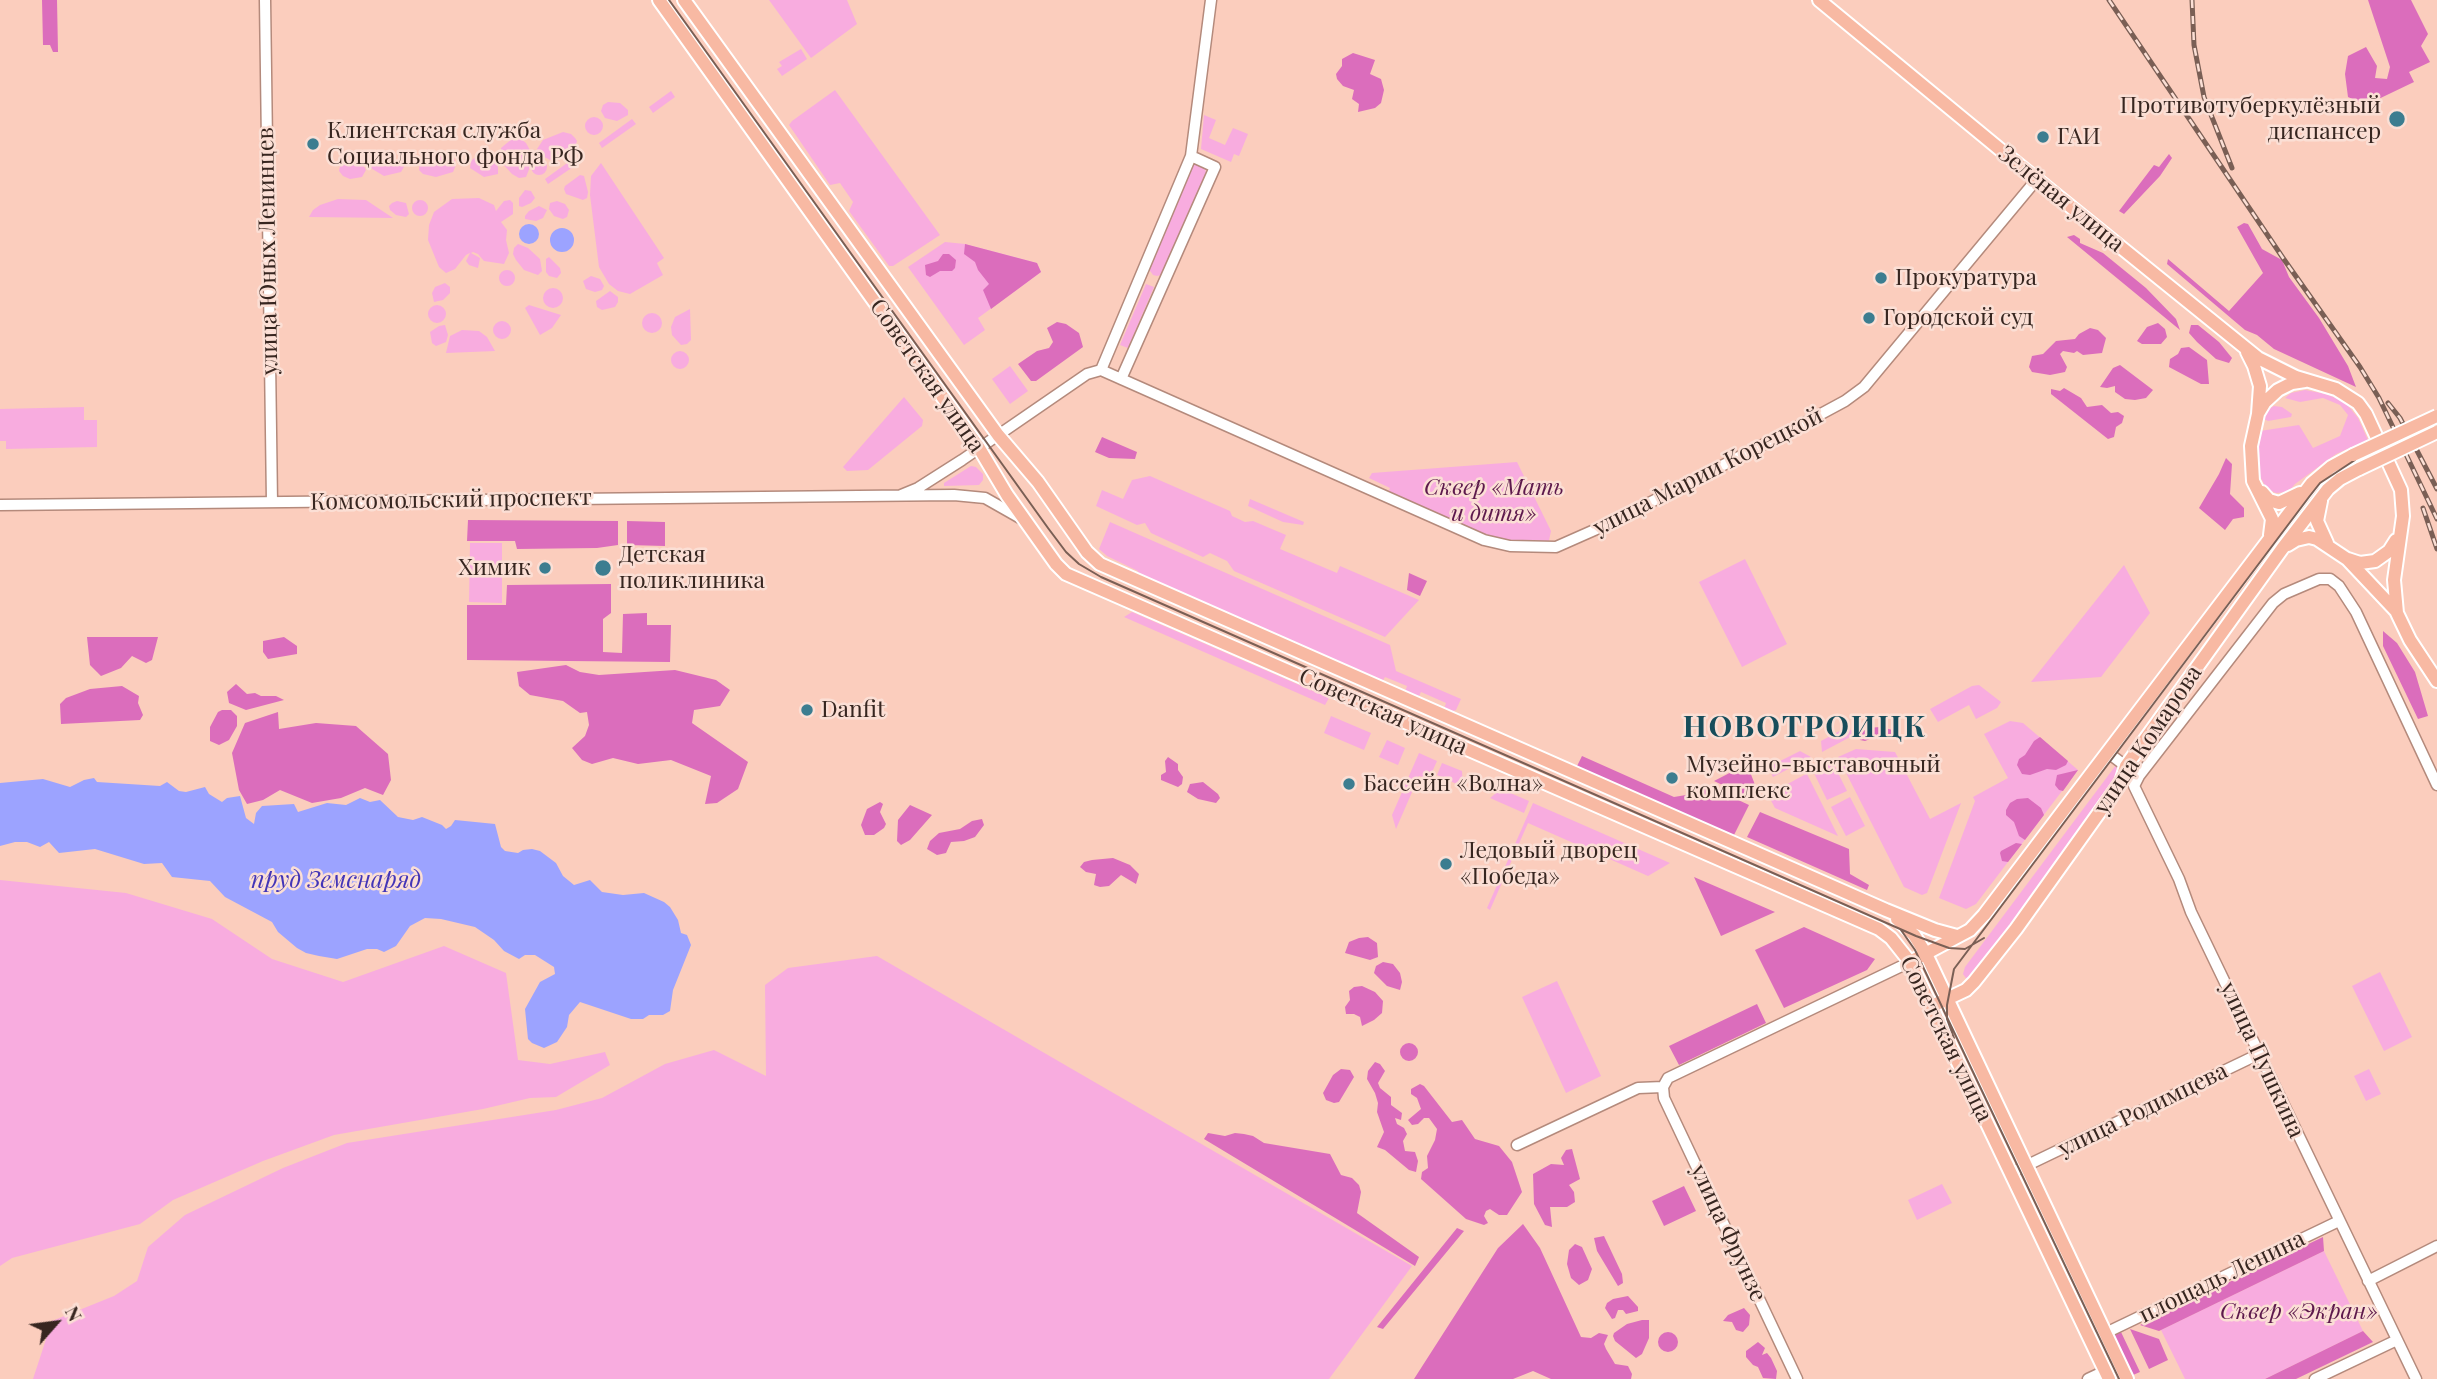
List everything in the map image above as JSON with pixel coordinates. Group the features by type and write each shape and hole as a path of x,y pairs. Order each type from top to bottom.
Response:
{"main road":[{"name":"Советская улица","path":"659,0 979,448 1056,564 1066,574 1880,929 1902,949 1932,1006 2108,1375"},
{"name":"Советская улица","path":"684,0 998,435 1038,482 1087,552 1100,564 1886,910 1957,936"},
{"name":"Зелёная улица","path":"1819,0 2245,347 2284,372 2312,382 2327,384 2349,396 2366,414 2401,490 2403,516"},
{"path":"2245,347 2260,386 2258,414 2251,446 2253,481 2272,519 2270,536"},
{"path":"2258,414 2265,402 2285,386 2301,381 2312,382"},
{"name":"улица Комарова","path":"1957,936 1970,930 1984,915 2312,483 2331,467 2353,455 2437,416"},
{"name":"улица Комарова","path":"1932,1006 1966,990 2016,929 2121,782 2126,766 2324,495 2340,479 2437,432"},
{"path":"2253,481 2269,500 2279,503 2297,495 2312,483"},
{"path":"2324,495 2317,521 2329,546"},
{"path":"2347,559 2368,563 2384,557 2395,542 2403,516"},
{"path":"2397,612 2394,579 2403,516"},
{"path":"2282,549 2296,540 2309,537 2317,539 2347,559 2397,612 2410,640 2437,681"},
{"name":"Советская улица","path":"1886,910 1907,926 1926,954 2127,1379"},
{"path":"1910,962 1957,936"}],"street":[{"name":"улица Юных Ленинцев","path":"265,0 272,502"},
{"path":"998,435 1087,374 1101,370 1191,156 1211,0"},
{"path":"1121,379 1215,167 1191,156"},
{"name":"улица Марии Корецкой","path":"1101,370 1484,540 1510,546 1556,547 1608,524 1782,435 1845,401 1864,387 2037,179"},
{"name":"Комсомольский проспект","path":"901,495 918,488 998,435"},
{"name":"Комсомольский проспект","path":"0,505 954,495 985,498 1004,507 1028,524"},
{"name":"улица Комарова","path":"2139,776 2264,614 2284,594 2319,579 2330,579 2339,586 2356,612 2437,785"},
{"path":"2107,752 2139,776"},
{"name":"улица Пушкина","path":"2139,776 2134,786 2259,1054 2416,1379"},
{"path":"1517,1145 1638,1088 1663,1087 1668,1078 1910,962"},
{"name":"улица Родимцева","path":"2011,1173 2259,1054"},
{"name":"улица Фрунзе","path":"1663,1087 1664,1098 1797,1379"},
{"name":"площадь Ленина","path":"2091,1340 2339,1222"},
{"path":"2368,1281 2437,1246"},
{"path":"2315,1379 2397,1340"},
{"path":"2088,1379 2108,1375 2120,1364"}],"green space":[{"path":"769,0 847,0 857,24 811,58"},
{"path":"801,49 807,59 782,76 777,69 782,66 779,62"},
{"path":"835,90 940,235 893,266 889,266 849,211 853,202 840,183 830,185 789,125"},
{"path":"671,91 675,97 653,113 649,107"},
{"path":"608,102 620,103 628,110 628,115 617,121 605,118 601,111 603,105"},
{"path":"1204,115 1216,120 1209,138 1225,145 1233,128 1248,134 1239,156 1234,154 1231,162 1201,149"},
{"path":"590,117 598,117 603,126 601,133 590,135 585,130 585,122"},
{"path":"632,119 636,124 602,148 599,143"},
{"path":"563,132 571,134 577,141 573,153 558,160 550,160 541,155 537,149 543,140"},
{"path":"513,138 521,139 531,152 532,162 526,177 519,178 512,174 501,162 501,148"},
{"path":"479,154 492,157 498,167 498,174 484,177 470,168 471,161"},
{"path":"428,155 454,158 456,165 453,172 436,177 423,174 419,170 420,159"},
{"path":"539,159 545,161 545,173 539,175 533,173 531,167 533,161"},
{"path":"349,160 362,163 366,170 362,177 350,179 339,171 340,166"},
{"path":"402,160 405,165 401,172 384,176 369,167 367,162"},
{"path":"570,161 573,167 548,184 545,179"},
{"path":"601,163 664,258 657,263 663,275 630,294 618,291 609,284 599,267 590,195 591,176"},
{"path":"1192,165 1204,166 1207,176 1164,274 1153,275 1148,268"},
{"path":"580,175 584,176 588,192 587,198 583,200 566,194 564,189"},
{"path":"525,190 531,191 535,198 522,207 519,206 519,198"},
{"path":"479,198 494,205 496,211 504,201 510,200 513,203 513,214 501,222 507,230 509,253 504,264 484,261 473,252 471,253 480,258 478,268 466,261 470,253 455,269 446,273 439,267 428,240 429,225 434,212 452,199"},
{"path":"338,199 366,200 393,218 309,217 320,205"},
{"path":"420,200 426,202 426,214 420,216 414,214 412,208 414,202"},
{"path":"397,201 406,203 409,214 406,217 396,215 390,210 389,206"},
{"path":"557,201 565,204 569,210 567,217 563,219 554,216 549,209 550,203"},
{"path":"539,206 547,210 543,218 536,221 525,219 529,211"},
{"path":"945,242 965,244 1037,263 1041,272 978,318 985,330 964,345 908,267"},
{"path":"518,244 528,248 540,259 542,271 538,275 524,270 516,260 513,254"},
{"path":"549,257 560,268 561,273 557,278 546,272 546,259"},
{"path":"507,270 515,278 507,286 499,278"},
{"path":"591,276 600,279 604,286 602,290 595,292 586,289 583,281"},
{"path":"445,283 450,287 450,293 443,300 434,302 432,293 435,287"},
{"path":"1146,284 1154,287 1128,348 1120,345"},
{"path":"549,288 557,288 563,298 557,308 549,308 543,302 543,294"},
{"path":"610,291 618,297 615,307 602,310 597,307 596,301"},
{"path":"437,305 443,308 446,314 443,320 437,323 431,320 428,314 431,308"},
{"path":"529,305 561,315 552,328 540,335 525,308"},
{"path":"690,309 691,340 681,345 672,335 671,327 675,317"},
{"path":"652,313 659,316 662,323 659,330 652,333 645,330 642,323 645,316"},
{"path":"502,321 508,324 511,330 508,336 502,339 496,336 493,330 496,324"},
{"path":"445,325 448,335 446,342 436,346 432,343 430,332"},
{"path":"462,330 479,331 487,337 495,351 446,353 450,336"},
{"path":"680,351 686,354 689,360 686,366 680,369 674,366 671,360 674,354"},
{"path":"1010,366 1028,391 1010,404 992,379"},
{"path":"2305,390 2326,394 2345,402 2358,418 2368,440 2336,454 2288,492 2276,493 2267,489 2258,473 2256,453 2260,431 2299,425 2313,448 2340,436 2348,415 2340,405 2323,398 2300,402 2285,398 2291,393"},
{"path":"904,397 923,420 922,426 868,470 847,471 843,467"},
{"path":"2274,406 2282,407 2292,414 2291,417 2268,421 2264,419 2269,409"},
{"path":"84,407 84,420 97,420 97,447 6,449 6,441 0,441 0,409"},
{"name":"Сквер «Мать и дитя»","path":"1517,462 1551,531 1548,545 1485,539 1387,495 1390,488 1369,478 1372,473"},
{"path":"971,466 983,474 979,485 944,486 944,483"},
{"path":"1150,476 1230,511 1232,516 1245,522 1253,521 1286,535 1280,549 1337,573 1340,566 1419,600 1385,637 1234,571 1227,561 1210,553 1203,557 1151,533 1145,523 1137,525 1096,506 1102,490 1123,499 1132,480"},
{"path":"1250,499 1304,522 1303,525 1283,522 1248,506"},
{"path":"1110,522 1390,645 1396,671 1461,699 1456,710 1450,712 1444,709 1446,703 1421,692 1418,698 1405,692 1407,686 1385,677 1382,682 1137,575 1138,571 1107,556 1099,549"},
{"path":"470,543 502,543 502,603 469,602"},
{"path":"1745,559 1787,644 1742,667 1699,582"},
{"path":"2124,565 2150,613 2101,677 2031,682"},
{"path":"1132,612 1329,698 1325,705 1124,617"},
{"path":"1979,685 2001,702 1997,708 1976,719 1969,705 1938,722 1930,709 1972,686"},
{"path":"1331,716 1371,733 1364,750 1324,733"},
{"path":"2010,721 2023,723 2078,770 1976,904 1966,909 1939,898 1975,801 1973,797 2008,778 1984,734"},
{"path":"1847,727 1856,734 1822,752 1821,741"},
{"path":"1387,740 1405,748 1398,765 1379,757"},
{"path":"1856,749 1895,752 1930,819 1961,803 1927,893 1922,895 1904,887 1838,757"},
{"path":"1800,751 1811,757 1773,777 1768,767"},
{"path":"1419,753 1437,761 1429,779 1419,776 1396,829 1392,815"},
{"path":"1832,761 1847,791 1827,800 1813,771"},
{"path":"1442,763 1462,771 1463,787 1437,775"},
{"path":"2116,765 2119,780 1972,980 1968,981 1963,974 1965,967"},
{"path":"1807,774 1838,836 1775,808 1768,795"},
{"path":"1501,789 1529,801 1524,813 1490,798"},
{"path":"1850,797 1865,826 1846,836 1831,807"},
{"path":"1533,803 1670,863 1648,876 1528,823 1490,910 1487,908"},
{"path":"0,880 126,893 212,919 272,959 343,982 444,946 506,973 518,1060 550,1064 605,1052 610,1065 556,1097 530,1098 334,1135 263,1161 173,1200 140,1224 12,1258 0,1266"},
{"path":"877,956 1412,1266 1329,1379 33,1379 52,1321 114,1296 137,1281 148,1247 185,1215 283,1168 347,1143 556,1110 602,1098 665,1064 714,1050 766,1076 765,985 788,968"},
{"path":"2380,972 2412,1037 2384,1051 2352,986"},
{"path":"1557,981 1601,1076 1566,1093 1522,997"},
{"path":"2369,1069 2381,1094 2366,1101 2354,1076"},
{"path":"1942,1184 1952,1203 1917,1220 1908,1200"},
{"name":"Сквер «Экран»","path":"2324,1251 2363,1331 2265,1379 2185,1379 2161,1330"}],"shaded area":[{"path":"42,0 57,0 58,52 53,52 50,45 43,45"},
{"path":"2368,0 2411,0 2428,34 2421,46 2430,62 2409,72 2414,82 2366,105 2348,97 2345,74 2348,56 2366,47 2377,66 2375,78 2387,79 2390,67"},
{"path":"1353,53 1375,60 1370,74 1381,79 1384,90 1381,103 1375,108 1358,112 1359,104 1352,99 1354,90 1343,86 1337,79 1336,74 1342,66 1342,59"},
{"path":"2169,154 2172,158 2160,176 2124,214 2119,211 2154,165 2159,167"},
{"path":"2248,224 2262,249 2282,260 2289,277 2319,318 2348,366 2356,387 2274,349 2257,335 2245,330 2167,264 2168,259 2229,311 2263,273 2237,227"},
{"path":"2074,235 2080,239 2080,243 2103,253 2146,288 2176,319 2180,330 2067,237"},
{"path":"965,244 1037,263 1041,272 991,309 983,290 989,284 975,262 964,254"},
{"path":"943,254 949,254 956,260 955,268 952,271 940,271 930,277 926,275 925,265 938,261"},
{"path":"1057,322 1066,324 1079,333 1083,347 1036,381 1031,381 1018,364 1037,351 1049,348 1053,342 1047,328"},
{"path":"2158,323 2165,329 2167,337 2161,344 2142,344 2137,341 2147,327"},
{"path":"2191,325 2198,325 2219,342 2232,358 2229,363 2216,359 2197,342 2189,333"},
{"path":"2090,328 2098,330 2106,338 2102,353 2083,355 2077,351 2063,351 2060,354 2067,367 2065,372 2050,375 2032,372 2029,367 2032,356 2043,354 2056,341 2075,339"},
{"path":"2189,347 2207,360 2209,384 2201,384 2169,367 2170,359 2178,354 2181,348"},
{"path":"2120,365 2153,390 2146,398 2125,399 2115,392 2115,386 2100,387 2113,368"},
{"path":"2064,388 2081,398 2087,407 2102,405 2111,413 2118,412 2124,416 2122,423 2116,427 2114,437 2108,439 2051,394 2051,389 2060,391"},
{"path":"1102,437 1137,452 1135,459 1109,458 1095,452"},
{"path":"2226,458 2232,464 2230,494 2244,508 2244,517 2233,519 2225,530 2199,508"},
{"path":"468,520 618,521 618,545 597,548 517,549 515,541 467,541"},
{"path":"627,521 665,522 665,546 627,545"},
{"path":"1409,573 1427,581 1420,596 1407,590"},
{"path":"611,584 611,613 603,619 603,652 622,653 623,614 647,613 647,625 671,625 670,662 467,660 467,605 506,605 507,585"},
{"path":"2383,631 2397,643 2415,672 2428,716 2418,719 2383,646"},
{"path":"87,637 158,637 152,660 146,663 132,656 121,668 101,676 90,665"},
{"path":"284,637 297,646 297,654 268,659 263,652 263,641"},
{"path":"566,665 580,672 599,675 675,670 716,680 730,690 720,706 694,710 692,723 748,762 738,789 717,803 705,804 711,776 671,760 638,764 613,758 592,764 582,760 572,748 585,736 589,725 587,712 580,713 563,701 530,695 519,686 517,672"},
{"path":"236,684 247,694 276,696 284,700 246,710 229,703 227,692"},
{"path":"122,686 139,696 138,703 143,715 140,720 61,724 60,704 66,698 90,689"},
{"path":"231,710 237,716 237,726 229,740 219,745 210,741 210,727 218,712"},
{"path":"278,712 279,729 316,723 356,726 388,754 391,780 383,795 365,788 341,798 312,803 280,790 263,800 247,804 239,790 232,753 245,723"},
{"path":"1868,728 1893,730 1892,734 1882,739 1875,737 1860,740 1859,734"},
{"path":"2040,737 2068,761 2056,770 2022,774 2017,765 2019,759"},
{"path":"1582,756 1674,797 1686,795 1706,785 1749,805 1734,835 1576,768"},
{"path":"1168,757 1178,764 1178,770 1183,777 1182,784 1178,787 1161,780 1161,775 1166,772 1165,761"},
{"path":"1747,764 1757,790 1752,799 1714,781"},
{"path":"2078,770 2063,791 2059,790 2055,785 2057,775"},
{"path":"1203,782 1218,794 1220,798 1216,803 1198,799 1187,792 1190,784"},
{"path":"2028,798 2041,808 2044,815 2025,840 2019,836 2014,822 2006,815 2006,810 2010,803 2017,799"},
{"path":"880,802 883,804 880,812 886,824 874,835 865,835 861,825 867,809"},
{"path":"910,805 932,815 910,840 901,845 897,841 898,820"},
{"path":"1760,812 1849,849 1850,874 1869,885 1867,890 1747,837"},
{"path":"982,819 984,825 975,837 951,842 946,853 937,855 927,849 930,841 939,833 960,829 972,821"},
{"path":"2016,843 2022,844 2008,862 2002,861 2001,851"},
{"path":"1113,858 1130,865 1139,874 1136,884 1121,875 1109,886 1100,887 1094,885 1096,874 1086,872 1080,867 1084,862"},
{"path":"1694,877 1775,912 1721,936"},
{"path":"1804,927 1875,959 1867,970 1784,1008 1755,950"},
{"path":"1368,937 1377,943 1378,957 1370,960 1345,953 1349,942"},
{"path":"1383,962 1393,964 1400,973 1400,990 1387,986 1374,973 1376,966"},
{"path":"1362,986 1375,992 1383,1001 1382,1013 1362,1026 1360,1017 1346,1014 1345,1007 1350,1000 1349,991"},
{"path":"1757,1004 1766,1023 1679,1065 1669,1046"},
{"path":"1409,1043 1415,1046 1418,1052 1415,1058 1409,1061 1403,1058 1400,1052 1403,1046"},
{"path":"1375,1062 1385,1071 1378,1083 1380,1088 1391,1097 1391,1105 1402,1113 1401,1120 1395,1118 1407,1134 1403,1141 1405,1151 1415,1152 1418,1161 1416,1172 1377,1147 1384,1132 1377,1112 1375,1093 1367,1079 1368,1071"},
{"path":"1341,1069 1350,1070 1354,1077 1339,1102 1334,1103 1326,1100 1323,1093 1333,1075"},
{"path":"1420,1084 1452,1122 1462,1120 1475,1139 1499,1146 1512,1162 1522,1192 1507,1215 1499,1215 1490,1209 1484,1216 1488,1223 1484,1225 1466,1219 1421,1179 1422,1172 1428,1168 1427,1156 1437,1129 1429,1118 1412,1125 1408,1120 1421,1109 1417,1098 1411,1094 1411,1089"},
{"path":"1208,1133 1225,1136 1244,1134 1264,1143 1330,1154 1341,1175 1352,1178 1359,1185 1361,1192 1357,1213 1419,1257 1415,1266 1204,1139"},
{"path":"1572,1149 1580,1179 1569,1185 1574,1192 1575,1202 1567,1207 1550,1207 1552,1227 1545,1225 1534,1204 1533,1174 1551,1164 1564,1165 1561,1158 1566,1150"},
{"path":"1684,1186 1696,1211 1664,1226 1652,1201"},
{"path":"1523,1224 1540,1248 1581,1337 1591,1338 1599,1333 1608,1335 1604,1344 1606,1349 1615,1364 1628,1366 1631,1379 1551,1379 1533,1371 1513,1379 1414,1379 1498,1248"},
{"path":"1457,1228 1464,1231 1383,1329 1377,1327"},
{"path":"1604,1236 1622,1274 1623,1283 1618,1286 1597,1251 1594,1238"},
{"path":"2323,1237 2324,1251 2159,1331 2140,1325"},
{"path":"1575,1244 1582,1247 1592,1269 1588,1280 1579,1285 1571,1278 1567,1264 1569,1250"},
{"path":"1628,1296 1638,1307 1638,1311 1626,1314 1623,1310 1618,1310 1612,1319 1605,1308 1607,1303"},
{"path":"1744,1308 1750,1315 1749,1325 1743,1332 1736,1330 1732,1322 1723,1321 1728,1315"},
{"path":"1649,1320 1649,1338 1642,1354 1636,1358 1615,1341 1613,1336 1627,1324"},
{"path":"2130,1329 2159,1339 2168,1360 2149,1369"},
{"path":"2363,1331 2373,1342 2296,1379 2265,1379"},
{"path":"1664,1332 1672,1332 1678,1342 1672,1352 1664,1352 1658,1346 1658,1338"},
{"path":"2121,1332 2140,1372 2133,1375 2114,1335"},
{"path":"1758,1342 1765,1348 1762,1355 1767,1353 1771,1358 1777,1371 1776,1379 1763,1378 1758,1367 1746,1357 1746,1351"}],"water":[{"path":"525,224 533,224 539,234 533,244 525,244 519,238 519,230"},
{"path":"562,228 571,231 574,240 571,249 562,252 553,249 550,240 553,231"},
{"name":"пруд Земснаряд","path":"94,778 97,782 160,786 167,782 179,791 186,792 205,787 209,794 222,802 227,798 240,796 246,818 254,824 256,813 262,806 294,804 298,812 327,803 346,805 360,798 370,802 380,800 398,817 413,820 422,817 446,829 455,820 495,824 501,847 505,851 540,851 556,863 563,876 574,885 590,880 602,892 623,895 644,893 670,907 678,920 681,933 687,935 691,945 673,990 670,1011 663,1015 631,1019 580,1002 569,1015 567,1027 557,1042 544,1048 528,1039 525,1009 540,982 555,974 554,967 535,955 525,955 519,959 504,951 475,927 425,918 410,926 396,946 384,952 367,949 337,959 319,956 297,948 278,932 272,922 225,897 210,881 172,877 162,863 144,864 95,849 59,853 49,842 40,847 27,842 0,846 0,783 43,779 70,787"}],"tram line":[{"path":"669,0 1048,528 1079,564 1101,577 1916,936 1949,948 1965,949 1984,938"},
{"path":"1954,1038 1947,1019 1954,969 2309,497 2320,483 2355,460 2437,422"},
{"path":"1901,930 1915,950 2119,1379"}],"railway":[{"path":"2109,0 2360,367 2379,398 2437,519"},
{"path":"2192,0 2194,45 2204,97 2232,168"},
{"path":"2388,403 2400,418 2437,489"},
{"path":"2423,508 2437,549"}],"place":[{"name":"Противотуберкулёзный диспансер","path":"2397,119"},
{"name":"ГАИ","path":"2043,137"},
{"name":"Клиентская служба Социального фонда РФ","path":"313,144"},
{"name":"Прокуратура","path":"1881,278"},
{"name":"Городской суд","path":"1869,318"},
{"name":"Химик","path":"545,568"},
{"name":"Детская поликлиника","path":"603,568"},
{"name":"Danfit","path":"807,710"},
{"name":"Музейно-выставочный комплекс","path":"1672,778"},
{"name":"Бассейн «Волна»","path":"1349,784"},
{"name":"Ледовый дворец «Победа»","path":"1446,864"}],"district":[{"name":"НОВОТРОИЦК","path":"1805,728"}]}
